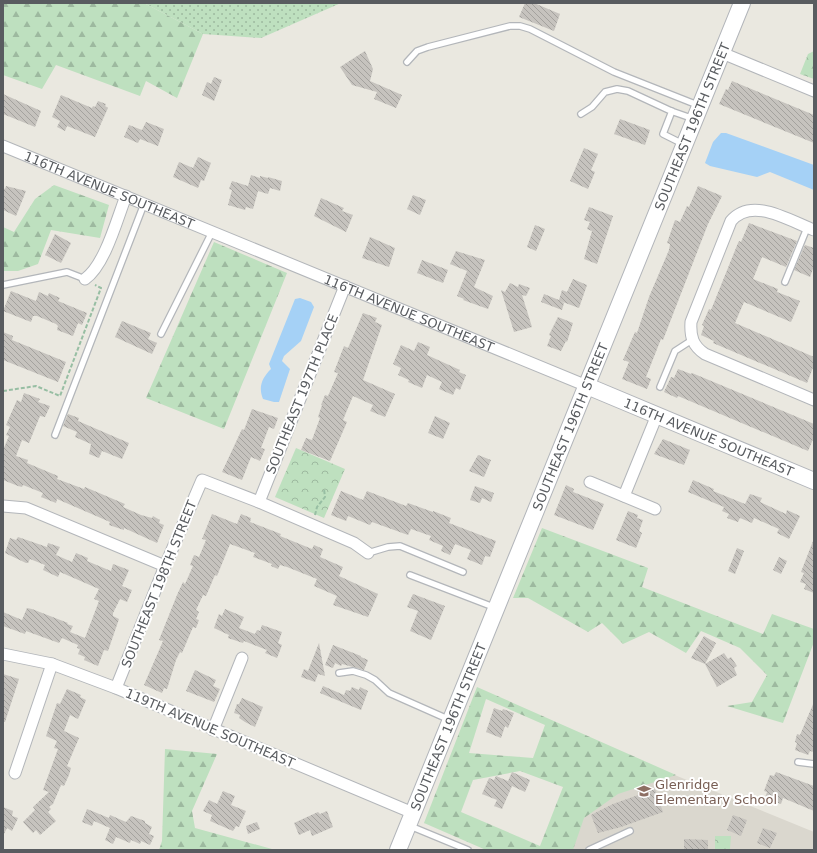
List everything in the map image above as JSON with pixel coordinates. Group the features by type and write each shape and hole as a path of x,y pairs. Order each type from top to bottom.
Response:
{"street":[{"name":"SOUTHEAST 196TH STREET","path":"398,850 742,3"},
{"path":"722,53 814,91"},
{"name":"116TH AVENUE SOUTHEAST","path":"4,146 814,481"},
{"path":"85,279 95,270 101,260 126,196"},
{"path":"811,229 767,211 746,210 737,214 732,221 691,322 692,340 696,348 705,354 814,400"},
{"name":"SOUTHEAST 197TH PLACE","path":"259,502 345,286"},
{"path":"624,496 657,415"},
{"name":"SOUTHEAST 198TH STREET","path":"116,688 165,566 202,480 259,502"},
{"path":"590,482 655,509"},
{"path":"259,502 354,543 368,554"},
{"path":"3,506 26,508 165,566"},
{"name":"119TH AVENUE SOUTHEAST","path":"3,654 52,664 116,688 410,819"},
{"path":"213,730 242,658"},
{"path":"15,773 52,664"}],"lane":[{"path":"407,62 417,51 428,47 510,26 520,26 530,29 697,113"},
{"path":"581,114 592,107 605,92 618,89 628,91 672,111 697,113"},
{"path":"672,111 663,134 666,138 684,145"},
{"path":"55,436 144,204"},
{"path":"785,282 811,229"},
{"path":"162,334 212,232"},
{"path":"3,285 67,272 85,279"},
{"path":"660,387 675,351 692,340"},
{"path":"368,554 388,547 400,546 463,572"},
{"path":"410,575 496,608"},
{"path":"340,673 353,671 366,675 375,680 389,693 451,720"},
{"path":"798,762 814,764"},
{"path":"410,819 468,850"},
{"path":"589,850 630,831"}],"path":[{"path":"3,391 36,386 60,396 101,288 85,279"},
{"path":"312,525 317,507 324,496 324,489"}],"shaded area":[{"name":"Glenridge Elementary School","path":"594,742 814,832 814,850 550,850"}],"green space":[{"path":"3,3 144,3 203,34 177,98 146,81 140,96 56,65 42,89 3,75"},
{"path":"144,3 341,3 261,38 203,34"},
{"path":"814,51 814,79 800,74 808,54"},
{"path":"54,185 109,205 100,238 51,230 38,264 18,271 3,271 3,227 14,232 35,199"},
{"path":"214,242 287,273 224,429 146,398"},
{"path":"296,448 345,469 324,518 275,497"},
{"path":"542,528 648,568 642,587 763,634 772,614 814,629 814,642 783,723 727,706 752,702 767,675 740,648 701,631 686,653 649,632 623,644 602,623 588,632 528,598 513,598"},
{"path":"477,687 676,775 618,794 584,818 573,850 486,850 424,823","holes":["486,699 545,725 533,758 469,753","520,771 563,787 540,846 461,812 473,780"]},
{"path":"165,749 217,754 192,811 195,828 272,849 159,850 162,841"},
{"path":"715,836 731,836 730,849 715,849"}],"water":[{"path":"721,133 726,133 814,165 814,190 770,172 757,177 710,166 705,163 713,142"},
{"path":"300,298 311,302 314,307 301,341 284,356 282,361 290,369 279,402 263,399 261,391 262,383 265,376 271,369 269,364 295,299"}],"building":[{"path":"525,3 534,3 560,14 554,31 519,17"},
{"path":"365,51 373,69 370,81 402,95 396,108 374,99 377,92 352,85 340,67"},
{"path":"214,77 222,80 214,101 202,95 207,82 211,84"},
{"path":"732,81 814,115 814,143 719,104 726,89 728,90"},
{"path":"3,94 41,111 35,127 3,114"},
{"path":"61,95 92,108 93,106 95,107 98,101 106,104 105,106 108,108 95,137 67,126 65,131 57,127 60,121 52,117"},
{"path":"620,119 650,130 645,145 614,134"},
{"path":"146,122 164,129 158,146 140,139 138,143 124,137 129,125 142,130"},
{"path":"584,148 598,154 591,170 595,172 588,189 570,181"},
{"path":"198,157 211,163 204,181 201,180 198,188 173,177 179,162 193,168"},
{"path":"251,175 260,178 260,176 268,177 282,181 280,191 270,188 268,194 258,191 253,209 246,207 245,210 228,205 232,190 229,189 232,181 248,186"},
{"path":"6,186 26,191 16,216 3,210 3,188 5,189"},
{"path":"698,186 722,196 708,224 663,340 661,339 646,377 651,379 647,389 622,379 629,362 623,360 635,332 637,333 649,297 669,250 670,244 667,243 675,220 680,222 687,206 689,207"},
{"path":"413,195 426,200 420,215 407,209"},
{"path":"321,198 344,208 342,211 353,215 346,232 314,216"},
{"path":"589,207 613,216 597,264 584,259 592,231 587,229 590,222 584,220"},
{"path":"749,223 797,241 786,267 762,257 753,279 778,289 777,292 800,301 791,322 744,302 735,323 814,357 814,365 807,383 713,343 714,341 701,335 704,326 702,325 709,309 711,310 738,243 739,241 741,242"},
{"path":"535,225 545,229 536,251 527,247"},
{"path":"55,234 71,243 61,263 45,255"},
{"path":"370,237 395,248 389,267 362,258"},
{"path":"805,245 814,248 814,266 810,277 794,270"},
{"path":"456,251 485,260 474,287 493,296 488,309 463,300 464,299 457,296 467,271 450,264"},
{"path":"422,260 448,270 443,283 417,273"},
{"path":"573,279 587,285 579,308 560,301 564,303 562,310 541,302 544,294 559,300 562,290 567,292"},
{"path":"510,283 518,287 519,284 530,288 526,296 522,295 532,327 514,332 501,290 505,292"},
{"path":"11,291 36,301 39,292 48,296 49,293 60,298 58,301 87,313 82,325 78,323 73,336 57,330 58,326 56,324 37,316 33,316 31,322 3,311"},
{"path":"363,313 377,318 375,322 382,325 363,380 395,394 385,417 370,411 373,405 353,396 343,420 347,422 330,461 301,450 306,438 312,440 320,418 318,417 321,405 325,395 328,396 338,373 334,372 344,346 348,348"},
{"path":"558,317 573,323 567,342 566,341 561,351 547,346 551,336 549,335"},
{"path":"122,321 151,333 148,339 157,343 152,354 115,337"},
{"path":"3,332 13,336 12,340 66,362 58,382 3,360"},
{"path":"418,342 430,347 427,355 460,370 459,372 466,375 460,390 456,388 453,395 439,389 442,382 427,375 422,388 408,382 409,380 398,375 401,368 393,364 401,345 414,351"},
{"path":"678,369 691,374 692,373 814,424 814,437 808,451 678,396 677,398 664,392 671,377 674,378"},
{"path":"24,393 40,399 38,402 50,406 45,417 40,416 29,443 22,440 16,456 28,460 27,463 58,476 57,479 84,489 85,487 125,504 123,507 141,515 152,518 153,516 160,520 159,523 164,525 157,543 124,528 124,530 109,525 110,522 57,499 56,503 41,497 43,493 23,485 22,487 18,486 3,480 3,450 9,436 6,435 10,427 6,425 17,400 21,402"},
{"path":"252,409 278,418 274,429 269,427 261,448 265,449 260,461 251,457 242,480 222,472 242,429 244,430"},
{"path":"68,414 79,418 78,421 129,443 122,459 102,451 99,458 89,454 91,444 75,437 77,432 63,426"},
{"path":"435,416 450,423 443,439 428,433"},
{"path":"663,439 690,450 684,465 654,454"},
{"path":"478,455 491,460 484,477 469,471"},
{"path":"693,480 714,489 713,491 745,504 750,494 762,498 760,502 786,514 787,510 800,516 789,539 777,533 779,529 754,518 752,523 740,518 738,522 727,518 729,514 722,511 724,507 688,492"},
{"path":"566,485 574,489 573,492 604,504 593,530 554,515"},
{"path":"475,486 494,493 491,502 482,498 480,503 470,500"},
{"path":"341,491 363,500 367,491 406,506 408,503 451,518 449,523 496,541 490,557 485,556 482,565 467,559 471,550 455,544 450,555 441,551 443,546 429,540 431,536 411,529 408,535 372,522 370,525 348,516 346,521 331,515"},
{"path":"628,511 638,515 637,518 643,520 639,531 642,533 636,548 616,540"},
{"path":"212,514 237,524 241,514 251,518 250,522 281,534 280,536 312,549 314,545 323,549 320,557 343,567 339,576 378,594 368,617 333,605 337,596 314,586 317,579 280,565 278,569 271,566 272,564 253,557 255,553 230,544 217,576 215,575 206,596 203,595 196,610 199,612 196,619 199,620 196,628 193,627 182,653 180,652 176,660 167,689 164,688 162,693 144,685 163,641 159,640 177,595 183,582 185,584 193,566 190,565 194,555 199,557 206,540 202,539"},
{"path":"18,537 47,547 48,543 60,547 56,555 72,562 76,553 88,558 87,561 111,571 113,564 129,570 122,586 132,590 127,602 120,599 113,613 113,616 119,619 108,651 104,650 98,666 84,660 85,657 78,654 80,649 77,648 78,645 62,638 59,643 26,631 25,634 3,626 3,612 22,620 27,608 68,623 67,624 73,626 70,632 85,638 99,601 94,599 99,589 60,572 58,577 43,570 45,565 30,559 28,563 26,563 5,553 10,538 16,540"},
{"path":"813,541 814,593 804,589 806,584 800,582 804,573 801,572"},
{"path":"737,548 744,551 735,574 728,571"},
{"path":"779,557 787,561 781,574 773,570"},
{"path":"413,594 445,606 431,640 410,631 418,611 407,607"},
{"path":"225,609 244,617 239,628 255,634 257,630 260,631 262,625 282,632 278,643 282,645 277,658 265,653 267,650 244,641 243,643 228,638 229,635 214,628 219,614 222,616"},
{"path":"704,636 716,643 705,664 691,658"},
{"path":"319,643 325,676 318,674 315,682 301,677 304,669 308,671"},
{"path":"333,645 368,660 364,670 342,664 341,666 335,663 333,668 325,665"},
{"path":"724,653 728,659 731,657 737,666 734,668 737,675 717,687 705,664"},
{"path":"195,670 216,680 213,686 220,689 214,702 186,691"},
{"path":"3,674 19,679 5,722 3,722"},
{"path":"323,686 344,695 346,690 350,691 352,687 359,690 360,687 368,691 361,710 320,693"},
{"path":"67,689 81,695 80,697 86,700 78,719 70,715 64,731 79,738 67,766 71,768 69,775 64,786 61,785 53,804 49,807 51,809 48,812 56,821 40,835 36,830 33,833 23,822 35,810 33,807 49,792 43,790 58,749 54,748 57,741 46,736 57,703 60,704"},
{"path":"242,698 263,707 255,727 239,718 240,715 234,713 237,704 239,704"},
{"path":"814,702 814,752 810,751 808,755 795,750 797,743 795,742 797,734 800,735"},
{"path":"494,708 502,711 503,709 514,713 508,728 505,726 501,738 486,732"},
{"path":"512,772 530,780 525,792 512,786 502,809 494,806 497,800 482,794 489,778 494,780 496,776 508,781"},
{"path":"776,772 814,786 814,811 783,798 781,804 765,798 767,792 764,791 770,775 774,776"},
{"path":"655,789 663,812 621,827 598,833 591,815 613,804"},
{"path":"223,791 235,796 231,805 246,811 239,827 236,826 233,831 210,821 212,815 203,811 209,800 217,804"},
{"path":"3,807 13,811 12,816 18,818 12,831 7,828 3,836"},
{"path":"87,809 109,818 110,815 126,822 131,816 145,821 145,823 152,827 149,834 154,836 150,845 141,841 140,844 131,840 130,843 116,837 113,844 105,840 110,828 94,821 92,826 82,822"},
{"path":"327,811 333,827 312,836 310,830 299,835 294,823 318,812 320,814"},
{"path":"733,815 747,820 741,836 727,830"},
{"path":"257,822 260,829 248,834 246,826"},
{"path":"763,828 777,833 770,848 757,843"},
{"path":"684,839 708,840 708,850 684,850"}],"place":[{"name":"Glenridge Elementary School","path":"644,791"}]}
